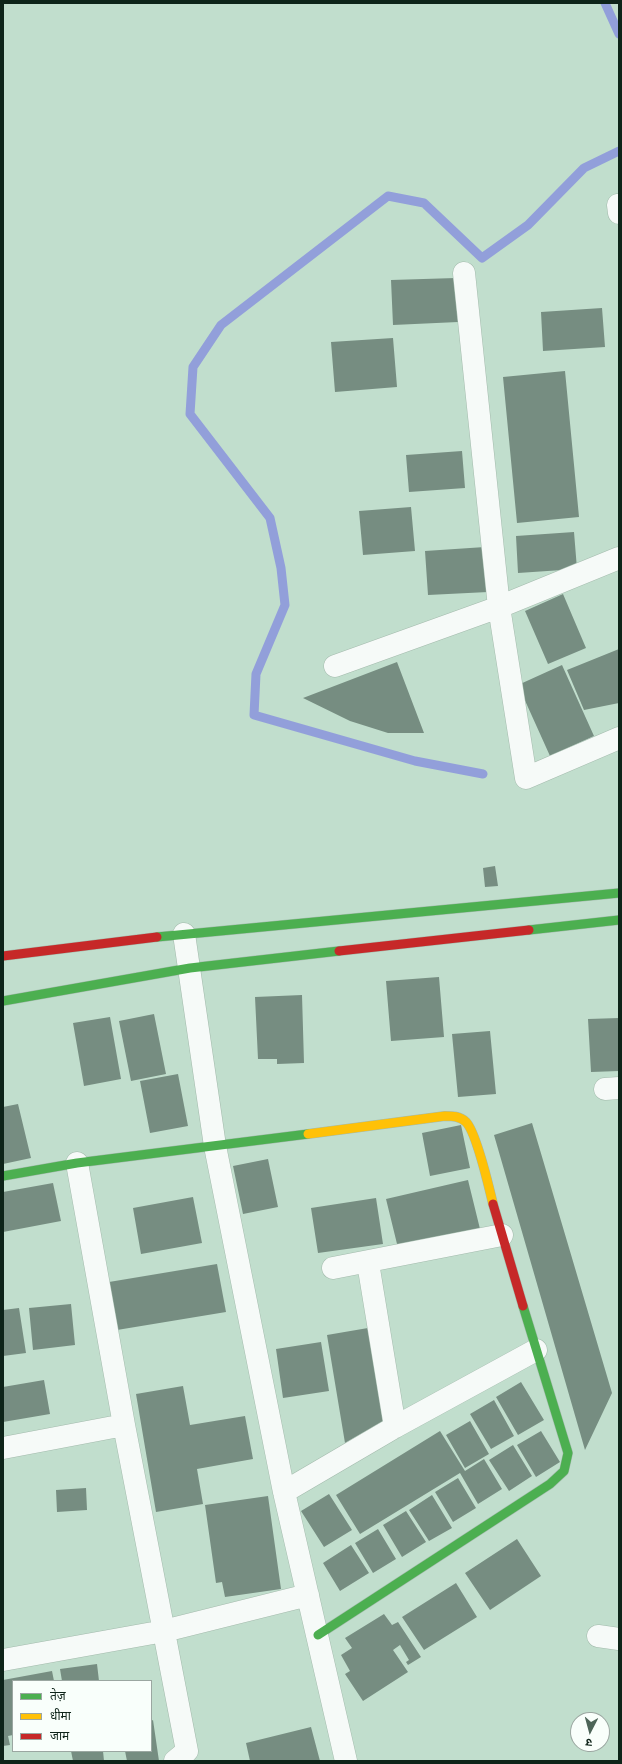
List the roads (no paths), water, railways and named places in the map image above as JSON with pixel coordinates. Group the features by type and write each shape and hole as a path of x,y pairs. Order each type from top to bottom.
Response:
{"street":[{"path":"464,273 500,607 526,778 619,738"},
{"path":"335,666 500,607 619,558"},
{"path":"3,956 184,934 619,893"},
{"path":"3,1001 190,968 619,920"},
{"path":"184,934 215,1146 284,1492 346,1761"},
{"path":"3,1176 77,1163 445,1116 458,1116 467,1122 472,1131 536,1350 568,1453 567,1466 560,1476 318,1635"},
{"path":"77,1163 124,1425 187,1751 175,1761"},
{"path":"333,1268 368,1263 502,1235"},
{"path":"368,1263 395,1427"},
{"path":"284,1492 395,1427 536,1350"},
{"path":"3,1448 124,1425"},
{"path":"3,1660 164,1631 308,1595"}],"waterway":[{"path":"605,3 619,34"},
{"path":"483,774 415,761 254,715 256,674 285,605 281,568 270,518 190,414 193,367 221,325 388,196 424,203 482,258 528,225 584,168 619,151"}]}
